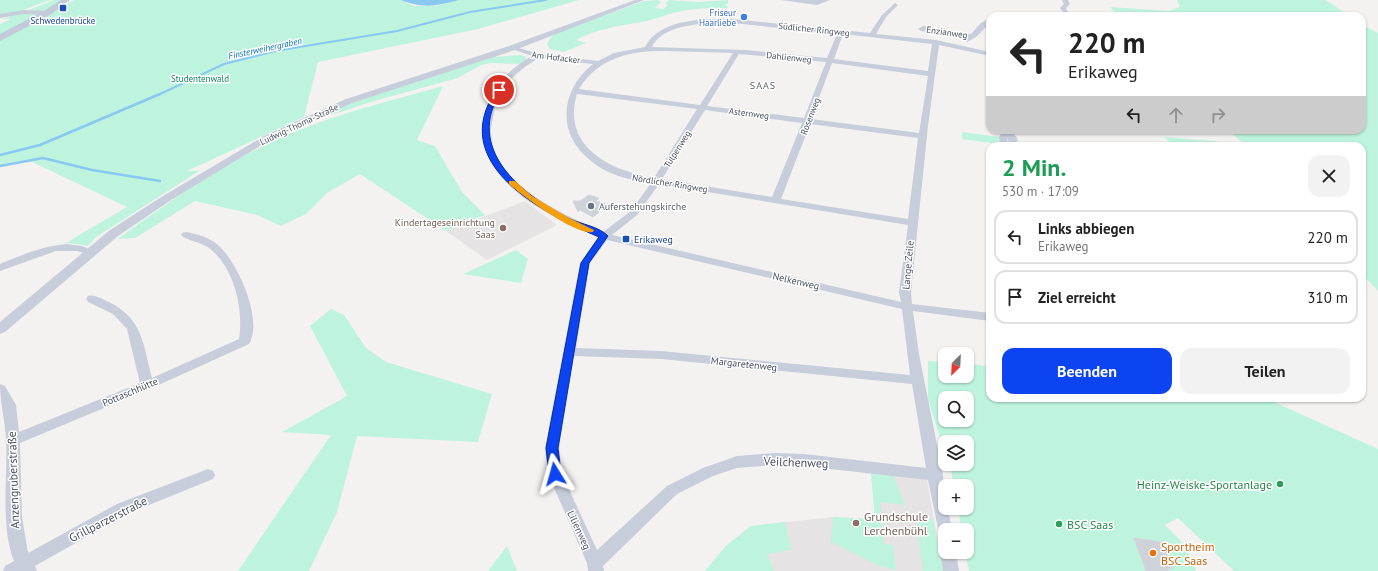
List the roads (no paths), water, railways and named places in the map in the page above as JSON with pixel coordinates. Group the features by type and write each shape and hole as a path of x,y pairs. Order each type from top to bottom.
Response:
{"main road":[{"path":"0,38 47,13 66,0"}],"street":[{"name":"Ludwig-Thoma-Straße","path":"0,329 114,233 168,198 267,138 349,101 512,48 641,0"},
{"path":"784,0 817,3 827,0"},
{"path":"1065,0 1067,4 1064,8 1066,12"},
{"path":"872,35 884,16 895,5"},
{"path":"0,16 23,12 47,13"},
{"name":"Südlicher Ringweg","path":"647,49 650,41 667,31 689,23 703,21 732,21 936,42 986,53"},
{"path":"959,46 974,36 984,22"},
{"name":"Enzianweg","path":"921,29 974,36"},
{"name":"Rosenweg","path":"776,200 842,32"},
{"name":"Lange Zeile","path":"936,42 912,223 905,292 913,354 919,380 943,523"},
{"name":"Am Hofacker","path":"512,48 538,56 601,63"},
{"name":"Dahlienweg","path":"647,49 737,52 932,74"},
{"name":"Nördlicher Ringweg","path":"647,49 617,54 601,63 580,81 574,91 571,105 571,121 574,133 581,146 593,159 608,169 631,177 656,182 776,200 912,223"},
{"name":"Tulpenweg","path":"604,236 634,213 656,182 737,52"},
{"path":"538,56 512,74 494,98 488,114 486,141 491,156 506,177 529,197 566,220 604,236"},
{"name":"Asternweg","path":"574,91 923,136"},
{"name":"Pottaschhütte","path":"13,440 147,385 245,341 247,332 245,311 235,275 223,256 214,246 202,239 186,234"},
{"name":"Nelkenweg","path":"604,236 908,308 986,317"},
{"name":"Lilienweg","path":"595,567 555,474 552,448 585,263 604,236"},
{"path":"0,268 56,247 77,246 90,252"},
{"path":"92,299 117,312 133,328 147,385"},
{"name":"Margaretenweg","path":"570,352 661,355 919,380"},
{"name":"Anzengruberstraße","path":"0,389 9,405 13,440 15,535 21,569"},
{"name":"Veilchenweg","path":"595,567 672,490 708,472 737,462 774,459 804,460 936,475"},
{"name":"Grillparzerstraße","path":"21,569 122,509 208,475"},
{"path":"949,559 951,571"}],"water":[{"path":"401,0 459,0 444,4 423,6"}],"waterway":[{"name":"Finsterweihergraben","path":"158,95 224,64 275,51 397,31 470,12 546,0"},
{"name":"Finsterweihergraben","path":"0,155 40,145 160,94"},
{"path":"0,166 43,158 92,170 160,181"}],"place":[{"name":"Schwedenbrücke","path":"63,8"},
{"name":"Friseur Haarliebe","path":"744,17"},
{"name":"Auferstehungskirche","path":"591,206"},
{"name":"Kindertageseinrichtung Saas","path":"503,228"},
{"name":"Erikaweg","path":"626,239"},
{"name":"Heinz-Weiske-Sportanlage","path":"1280,484"},
{"name":"Grundschule Lerchenbühl","path":"856,523"},
{"name":"BSC Saas","path":"1059,524"},
{"name":"Sportheim BSC Saas","path":"1153,553"}],"district":[{"name":"SAAS","path":"763,85"}],"park label":[{"name":"Studentenwald","path":"200,78"}]}
